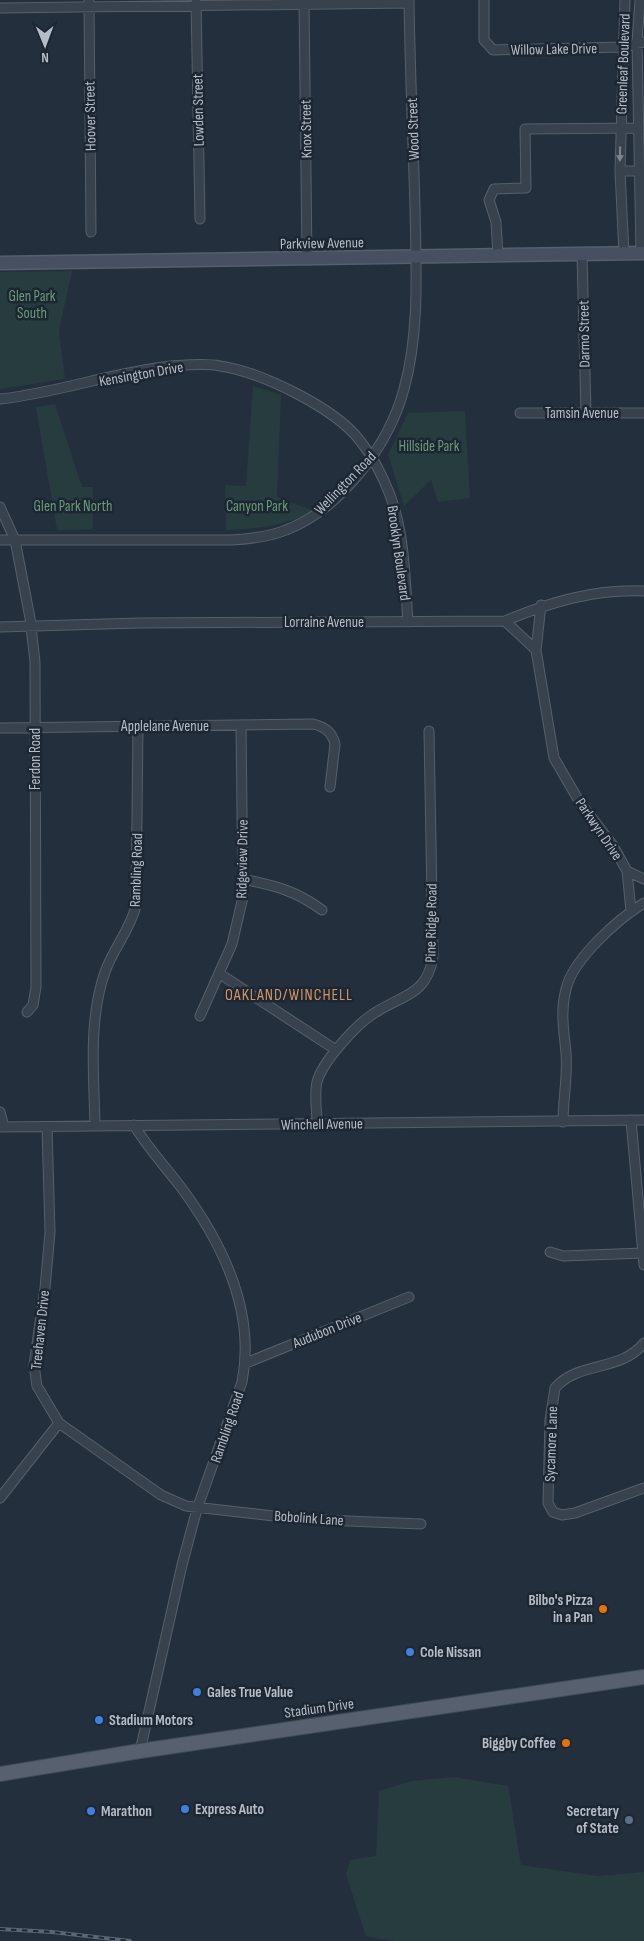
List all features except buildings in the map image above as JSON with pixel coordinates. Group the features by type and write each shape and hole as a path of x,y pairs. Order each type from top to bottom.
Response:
{"main road":[{"name":"Stadium Drive","path":"0,1774 140,1751 644,1677"}],"street":[{"name":"Willow Lake Drive","path":"484,0 484,40 493,50 622,47 641,42"},
{"name":"Greenleaf Boulevard","path":"624,254 620,171 622,47 625,0"},
{"name":"Greenleaf Boulevard","path":"640,0 639,128 643,253"},
{"name":"Knox Street","path":"304,2 307,259"},
{"path":"0,8 89,4 409,2"},
{"name":"Wood Street","path":"409,2 416,258"},
{"name":"Lowden Street","path":"196,3 200,219"},
{"name":"Hoover Street","path":"89,4 91,232"},
{"name":"Greenleaf Boulevard","path":"498,256 496,222 489,200 494,189 526,188 525,129 639,128"},
{"path":"620,171 641,171"},
{"name":"Parkview Avenue","path":"0,263 643,253"},
{"name":"Darmo Street","path":"582,255 586,413"},
{"name":"Wellington Road","path":"0,540 231,540 269,535 298,525 324,509 372,459 390,426 404,391 415,319 416,258"},
{"name":"Kensington Drive","path":"0,399 35,395 150,370 180,366 219,366 241,370 279,385 307,399 346,426 360,441 372,459"},
{"name":"Tamsin Avenue","path":"520,413 644,413"},
{"name":"Brooklyn Boulevard","path":"372,459 384,481 395,510 403,563 408,622"},
{"name":"Ferdon Road","path":"0,507 15,540 31,626 35,662 36,987 33,1005 27,1012"},
{"name":"Lorraine Avenue","path":"0,626 140,623 505,621 541,605 606,591 644,591"},
{"name":"Parkwyn Drive","path":"541,605 536,650 554,758 579,800 612,844 627,871 631,911"},
{"path":"505,621 536,650"},
{"name":"Applelane Avenue","path":"0,728 313,724 329,730 335,744 330,788"},
{"name":"Ridgeview Drive","path":"200,1016 232,944 241,911 243,879 241,725"},
{"name":"Rambling Road","path":"96,1126 93,1066 97,1003 111,956 133,919 136,906 138,726"},
{"name":"Pine Ridge Road","path":"317,1124 317,1082 336,1050 371,1015 416,991 428,978 431,968 433,957 429,730"},
{"path":"627,871 644,878"},
{"path":"243,879 283,888 303,896 322,910"},
{"path":"563,1122 566,1053 562,1020 566,988 590,949 631,911 644,903"},
{"path":"220,974 336,1050"},
{"path":"0,1112 2,1127"},
{"path":"631,1120 644,1265"},
{"name":"Winchell Avenue","path":"2,1127 644,1120"},
{"name":"Rambling Road","path":"134,1126 146,1145 180,1186 208,1226 242,1308 245,1325 246,1363 238,1397 197,1509 182,1565 140,1751"},
{"name":"Treehaven Drive","path":"47,1127 50,1232 45,1288 34,1365 37,1386 59,1423 161,1494 174,1502 197,1509"},
{"path":"550,1252 563,1256 643,1253"},
{"name":"Audubon Drive","path":"246,1363 409,1297"},
{"name":"Sycamore Lane","path":"644,1343 631,1356 620,1362 568,1376 555,1388 550,1420 548,1503 553,1512 562,1515 575,1513 644,1488"},
{"path":"0,1498 59,1423"},
{"name":"Bobolink Lane","path":"197,1509 300,1519 421,1524"}],"green space":[{"name":"Glen Park South","path":"72,271 59,331 65,379 0,389 0,272"},
{"name":"Canyon Park","path":"253,386 281,395 277,497 314,511 281,524 226,530 225,485 246,486"},
{"name":"Glen Park North","path":"55,404 82,487 93,487 93,529 57,530 36,407"},
{"name":"Hillside Park","path":"465,411 470,498 438,502 431,480 404,506 388,455 408,413"},
{"path":"454,1777 508,1786 521,1865 598,1876 644,1872 644,1941 394,1941 366,1936 346,1875 350,1860 376,1856 379,1791 412,1781"}],"railway":[{"path":"0,1929 52,1932 130,1941"}],"place":[{"name":"Bilbo's Pizza in a Pan","path":"603,1609"},
{"name":"Cole Nissan","path":"410,1652"},
{"name":"Gales True Value","path":"197,1692"},
{"name":"Stadium Motors","path":"99,1720"},
{"name":"Biggby Coffee","path":"566,1743"},
{"name":"Express Auto","path":"185,1809"},
{"name":"Marathon","path":"91,1811"},
{"name":"Secretary of State","path":"629,1820"}],"district":[{"name":"OAKLAND/WINCHELL","path":"289,994"}]}
